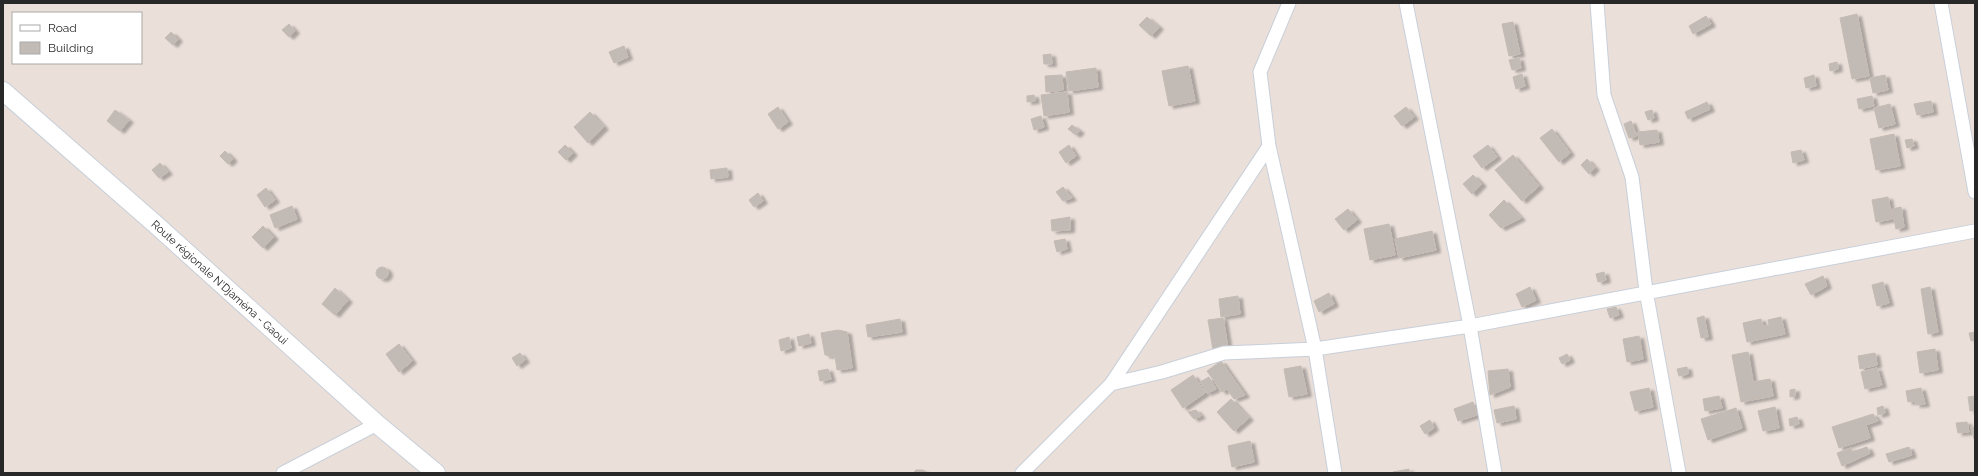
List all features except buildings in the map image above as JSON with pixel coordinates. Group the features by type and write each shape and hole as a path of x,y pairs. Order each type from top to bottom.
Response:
{"street":[{"path":"1289,3 1260,72 1269,146 1314,349 1335,473"},
{"path":"1406,3 1470,326 1495,473"},
{"path":"1597,3 1604,95 1632,177 1646,292 1679,473"},
{"path":"1941,3 1975,192"},
{"name":"Route régionale N'Djaména - Gaoui","path":"3,91 154,223 377,424 436,473"},
{"path":"1022,473 1111,384 1269,146"},
{"path":"1111,384 1162,372 1224,353 1314,349 1470,326 1975,231"},
{"path":"283,473 377,424"}]}
